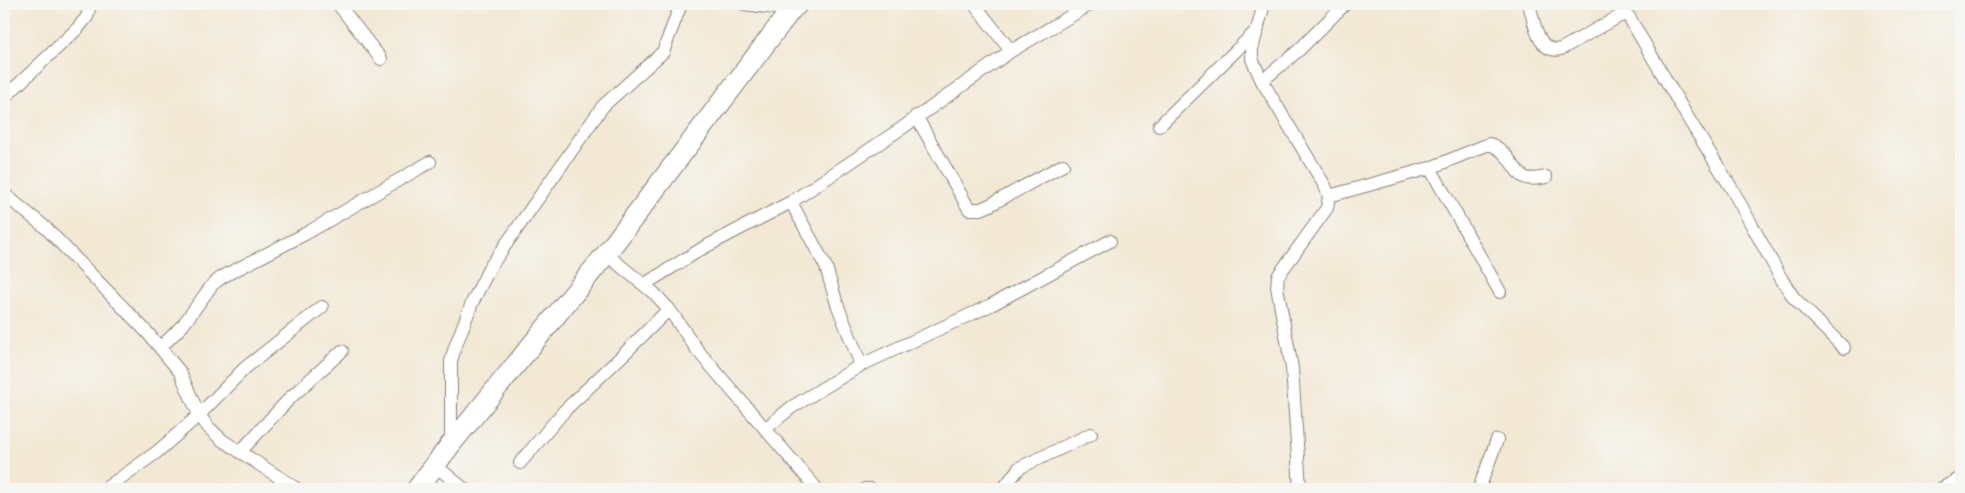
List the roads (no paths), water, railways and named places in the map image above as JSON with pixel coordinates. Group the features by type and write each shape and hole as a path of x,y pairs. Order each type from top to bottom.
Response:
{"main road":[{"path":"417,489 451,444 606,254 794,7"}],"street":[{"path":"4,98 78,29 87,17 90,4"},
{"path":"338,4 380,59"},
{"path":"451,444 451,361 454,347 490,266 603,106 663,52 681,4"},
{"path":"744,4 794,7"},
{"path":"974,4 1011,51"},
{"path":"645,284 703,248 791,202 902,128 916,116 1011,51 1091,4"},
{"path":"1264,4 1252,50 1252,59 1262,81 1301,143 1329,196 1327,208 1278,276 1277,287 1292,368 1300,489"},
{"path":"1262,81 1299,50 1345,4"},
{"path":"1529,4 1540,40 1549,50 1554,51 1561,49 1620,16 1626,15 1629,17 1732,189 1782,280 1794,298 1844,348"},
{"path":"1159,126 1258,29"},
{"path":"916,116 968,209 981,209 990,205 1063,165"},
{"path":"1329,196 1430,168 1489,144 1498,147 1505,153 1522,176 1532,179 1546,177"},
{"path":"161,347 183,325 208,291 222,277 305,234 430,162"},
{"path":"1430,168 1500,292"},
{"path":"4,194 46,228 161,347 180,372 199,415 215,434 296,489"},
{"path":"791,202 826,268 837,304 861,365"},
{"path":"765,429 792,406 861,365 991,305 1110,241"},
{"path":"606,254 645,284 669,309 698,351 816,489"},
{"path":"105,489 157,452 199,415 245,368 322,307"},
{"path":"520,463 565,410 669,309"},
{"path":"240,452 290,398 342,351"},
{"path":"1004,489 1013,473 1025,463 1091,434"},
{"path":"1480,489 1497,440"},
{"path":"436,466 464,489"},
{"path":"1941,489 1961,478"},
{"path":"865,489 870,489"}]}
